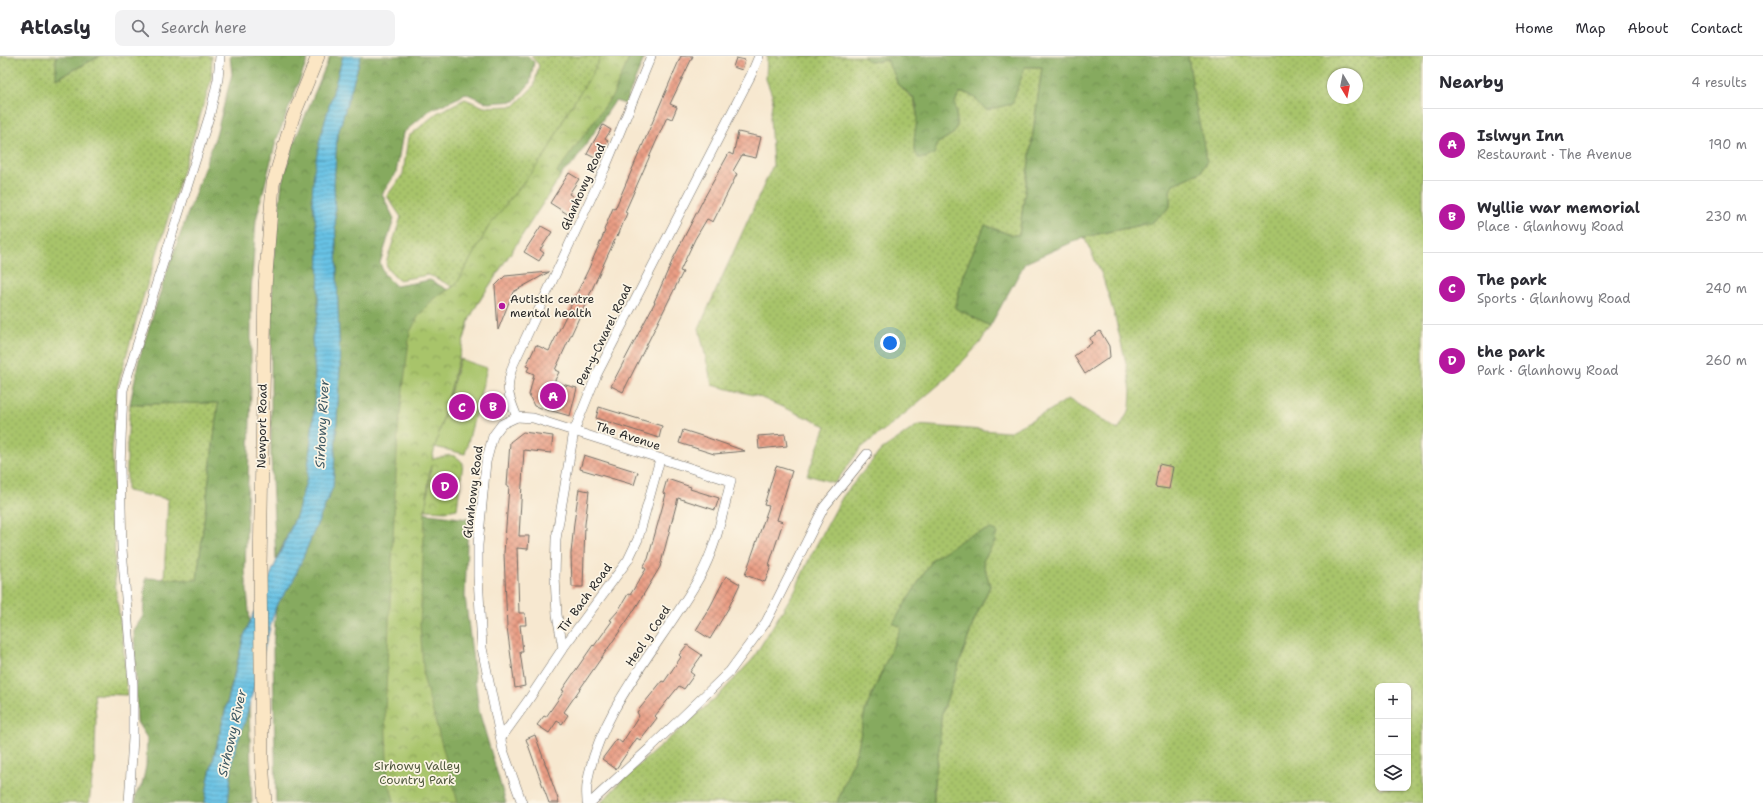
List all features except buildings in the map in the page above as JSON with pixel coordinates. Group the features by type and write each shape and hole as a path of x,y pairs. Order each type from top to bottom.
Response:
{"main road":[{"name":"Newport Road","path":"265,803 261,714 260,567 265,287 273,184 293,116 318,56"}],"street":[{"path":"129,803 133,738 133,684 122,549 120,450 123,390 210,114 218,80 220,56"},
{"name":"Glanhowy Road","path":"522,803 501,738 482,648 478,545 486,462 492,436 502,424 517,417 509,397 508,389 508,381 513,365 586,210 651,56"},
{"name":"Pen-y-Cwarel Road","path":"563,648 557,615 555,577 556,539 574,431 597,374 751,75 759,56"},
{"name":"The Avenue","path":"517,417 533,418 731,481"},
{"path":"589,803 650,748 730,671 766,622 824,507 867,454"},
{"name":"Tir Bach Road","path":"501,738 563,648 628,560 638,539 660,459"},
{"name":"Heol y Coed","path":"589,803 586,786 596,749 610,718 636,674 679,612 700,577 715,545 731,481"}],"green space":[{"path":"0,56 56,56 57,79 100,56 212,56 211,81 141,304 117,388 112,451 114,486 115,585 123,641 127,695 94,694 96,718 95,756 89,803 0,803"},
{"path":"56,56 100,56 56,79"},
{"path":"230,56 309,56 276,141 256,220 251,292 251,392 245,570 250,622 244,636 233,678 208,781 205,803 135,803 136,793 142,785 146,766 147,738 137,722 134,630 143,616 146,578 197,580 218,403 130,404 139,359 166,274 216,135 232,74"},
{"path":"330,56 343,56 320,139 312,198 319,244 318,315 312,338 315,373 314,411 307,478 297,514 276,560 271,458 271,332 273,265 282,182 293,145"},
{"path":"361,56 528,56 534,62 530,83 515,101 488,103 465,93 460,97 430,110 403,133 396,173 382,194 394,219 380,263 384,274 396,286 430,280 457,295 422,381 409,803 276,803 273,650 276,606 292,583 333,487 340,369 334,184 337,137"},
{"path":"531,56 618,56 459,290 428,275 398,280 388,270 386,263 401,217 387,196 403,174 408,137 437,113 465,99 484,107 514,106 534,86 539,65"},
{"name":"Sirhowy Valley Country Park","path":"601,56 630,56 613,95 557,172 560,177 478,303 469,320 432,459 452,455 463,463 457,509 446,511 426,510 431,465 430,469 425,513 420,625 424,680 458,803 395,803 388,781 385,711 398,431 410,332 419,315 433,299 456,285 489,226 546,154 568,111 591,76"},
{"path":"629,56 645,56 625,104 615,101 573,164 562,173 471,314 434,447 430,469 429,408 488,274 607,98"},
{"path":"767,56 865,56 865,59 870,62 888,60 897,84 914,99 918,120 914,140 938,143 954,133 957,124 955,102 960,93 968,94 977,100 986,110 1025,67 1042,67 1019,235 1011,235 985,225 964,272 955,308 990,326 980,343 949,376 861,448 835,483 807,475 826,426 757,396 712,385 699,328 773,165 770,117 773,98 766,79"},
{"path":"865,56 1188,56 1195,102 1207,161 1201,172 1173,184 1170,191 1170,207 1151,223 1084,237 1025,263 990,326 955,308 964,272 985,225 1011,235 1019,235 1042,67 1025,67 1012,104 986,110 977,100 968,94 960,93 955,102 957,124 954,133 938,143 934,154 926,158 919,158 915,152 914,146 917,106 914,99 897,84 888,60 870,62 865,59"},
{"path":"1188,56 1423,56 1423,803 934,803 934,784 940,742 941,716 974,621 990,586 983,561 995,541 933,559 894,623 901,627 865,711 858,748 837,803 601,803 624,778 720,694 752,660 795,590 811,555 843,496 881,450 918,425 1008,432 1049,411 1068,399 1118,430 1130,409 1131,391 1127,367 1115,317 1102,275 1084,237 1151,223 1170,207 1170,191 1173,184 1201,172 1195,102"},
{"path":"460,359 487,368 465,454 435,447"},
{"path":"218,403 197,581 164,579 168,499 127,491 127,446 130,404"},
{"path":"413,512 468,519 465,596 479,711 506,803 421,803"},
{"path":"990,529 997,531 995,541 983,561 990,586 974,621 941,716 940,742 934,784 934,803 837,803 858,748 865,711 901,627 893,623 933,559 968,536"},
{"path":"249,706 252,803 228,803 233,756"}],"water":[{"name":"Sirhowy River","path":"343,56 361,56 337,137 334,184 340,369 333,487 292,583 276,606 245,721 233,756 228,803 205,803 208,781 244,636 297,514 307,478 314,411 315,373 312,338 318,315 319,244 312,198 314,170 320,139"}],"place":[{"name":"Autistic centre mental health","path":"502,306"},
{"name":"Islwyn Inn","path":"553,396"},
{"name":"Wyllie war memorial","path":"493,406"},
{"name":"The park","path":"462,407"},
{"name":"the park","path":"445,486"}]}
